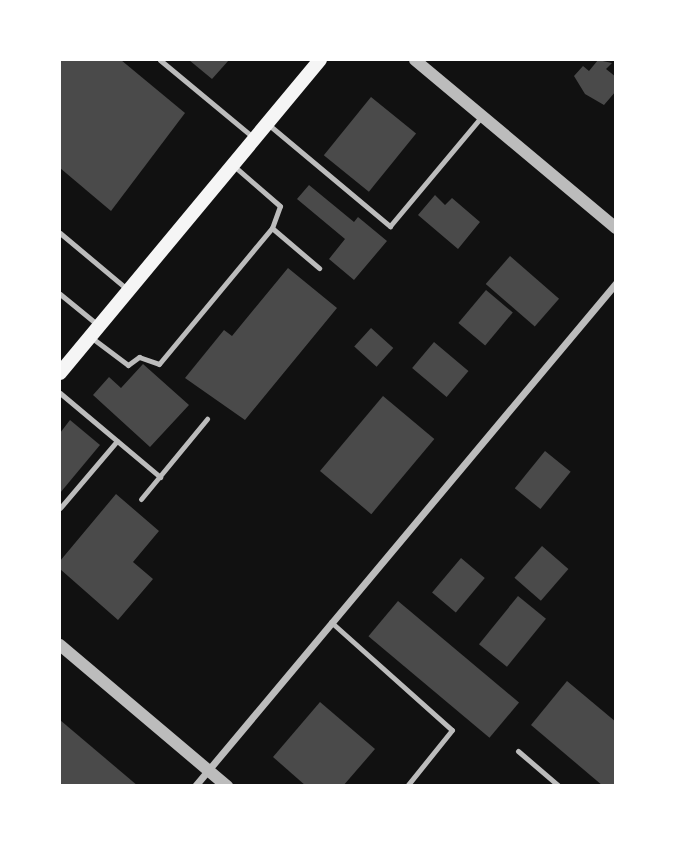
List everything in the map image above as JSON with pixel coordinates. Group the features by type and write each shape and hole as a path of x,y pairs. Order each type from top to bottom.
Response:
{"main road":[{"path":"60,373 320,60"}],"street":[{"path":"415,60 615,228"},
{"path":"195,786 615,283"},
{"path":"60,645 227,786"}],"lane":[{"path":"160,60 254,138"},
{"path":"267,123 390,226 482,116"},
{"path":"60,294 128,365 139,357 159,364 272,228 281,206 232,165"},
{"path":"272,228 319,268"},
{"path":"60,233 128,290"},
{"path":"60,393 160,477"},
{"path":"141,499 208,419"},
{"path":"60,508 117,441"},
{"path":"331,622 452,730 407,786"},
{"path":"518,751 559,786"}],"building":[{"path":"60,60 121,60 185,113 111,211 60,168"},
{"path":"189,60 229,60 212,79"},
{"path":"598,60 612,63 606,69 616,77 616,91 604,105 585,94 574,76 583,66 589,71"},
{"path":"371,97 416,134 369,192 324,155"},
{"path":"309,185 354,222 358,217 387,241 354,280 329,259 345,239 297,199"},
{"path":"435,195 445,205 452,198 480,222 458,249 418,215"},
{"path":"510,256 559,299 535,327 486,284"},
{"path":"288,268 337,308 245,420 185,378 224,330 232,336"},
{"path":"486,290 513,312 485,345 458,323"},
{"path":"371,328 393,348 377,367 354,347"},
{"path":"434,342 468,371 447,397 412,368"},
{"path":"143,364 189,405 150,447 93,395 109,377 121,388"},
{"path":"383,396 434,439 371,514 320,471"},
{"path":"70,420 100,445 60,493 60,433"},
{"path":"545,451 571,472 540,509 515,488"},
{"path":"116,494 159,531 133,562 153,579 118,620 60,569 60,561"},
{"path":"542,546 568,569 541,601 514,578"},
{"path":"461,558 485,578 456,612 432,592"},
{"path":"518,596 546,619 507,667 479,644"},
{"path":"398,601 519,703 489,738 368,636"},
{"path":"567,681 616,722 616,786 603,786 531,725"},
{"path":"320,702 375,749 343,786 306,786 273,757"},
{"path":"60,720 138,786 61,786"}]}
